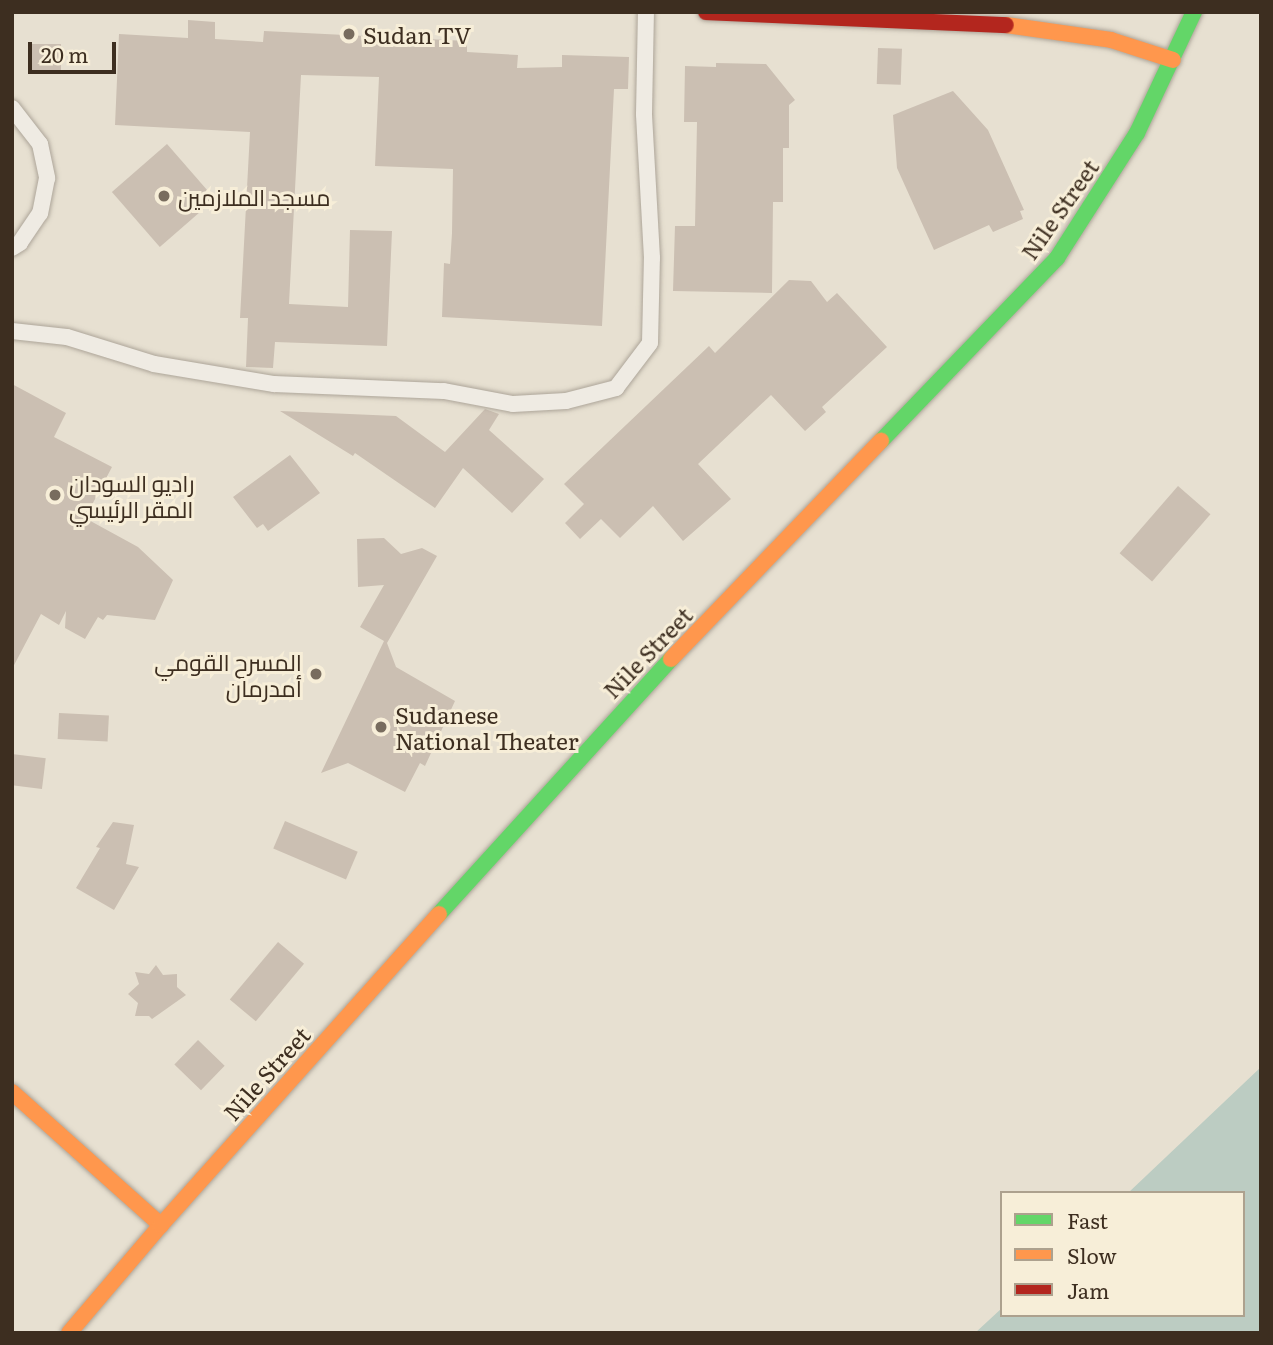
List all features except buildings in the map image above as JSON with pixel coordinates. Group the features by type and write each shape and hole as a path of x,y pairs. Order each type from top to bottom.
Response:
{"main road":[{"path":"706,12 1024,26 1111,40 1173,60"},
{"name":"Nile Street","path":"69,1333 161,1225 620,712 1057,258 1137,133 1194,12"},
{"path":"12,1092 161,1225"}],"lane":[{"path":"12,331 67,338 154,364 274,384 444,391 513,404 566,401 616,388 650,343 652,258 644,114 646,12"},
{"path":"12,108 40,144 47,178 40,213 20,243 12,248"}],"shaded area":[{"path":"1261,1067 1261,1333 975,1333 1000,1310 1000,1317 1245,1317 1245,1191 1130,1191"}],"traffic: fast":[{"path":"881,441 1057,258 1137,133 1194,12"},
{"path":"439,914 671,659"}],"traffic: slow":[{"path":"1006,25 1111,40 1173,60"},
{"path":"671,659 881,441"},
{"path":"69,1333 161,1225 439,914"},
{"path":"12,1092 161,1225"}],"traffic: jam":[{"path":"706,12 1006,25"}],"place":[{"name":"Sudan TV","path":"349,34"},
{"name":"مسجد الملازمين","path":"164,196"},
{"name":"راديو السودان المقر الرئيسي","path":"55,495"},
{"name":"المسرح القومي أمدرمان","path":"316,674"},
{"name":"Sudanese National Theater","path":"381,727"}]}
